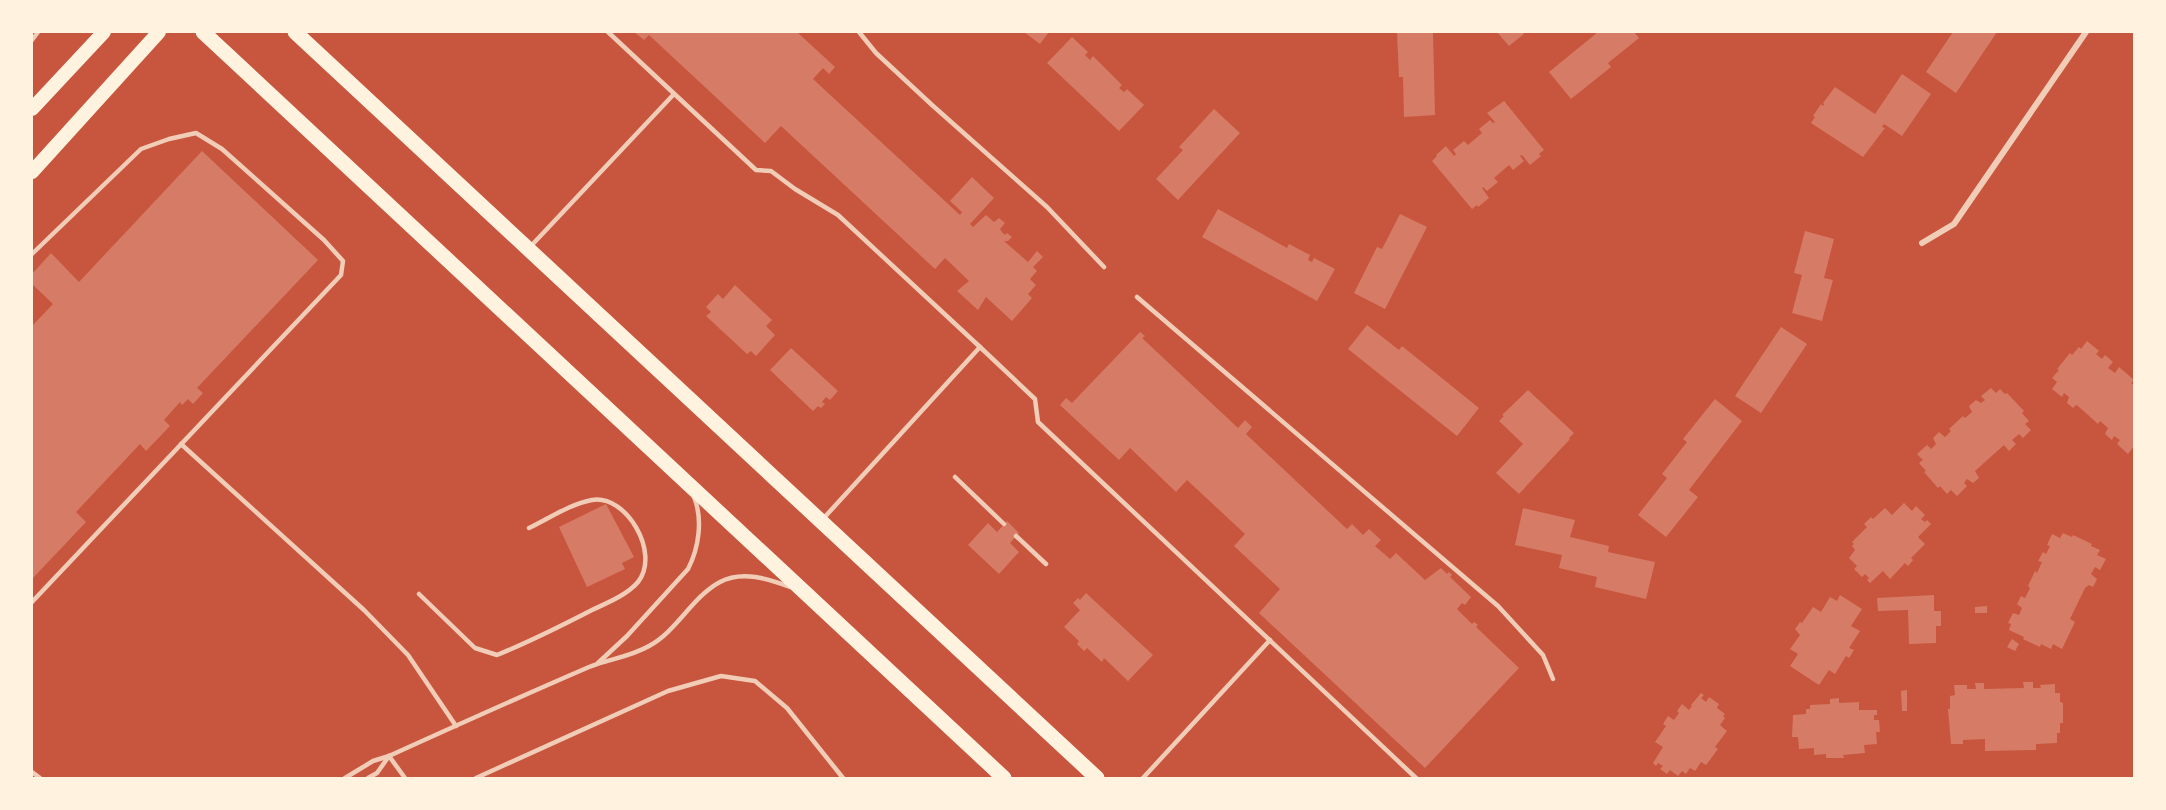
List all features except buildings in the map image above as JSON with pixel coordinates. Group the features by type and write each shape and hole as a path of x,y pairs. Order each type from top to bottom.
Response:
{"highway":[{"path":"203,32 1004,778"},
{"path":"295,32 1097,778"}],"main road":[{"path":"32,109 104,32"},
{"path":"32,172 159,32"}],"street":[{"path":"1922,243 1954,224 2086,32"}],"lane":[{"path":"32,40 38,32"},
{"path":"608,32 756,170 771,171 837,215 1035,399 1038,422 1416,778"},
{"path":"859,32 876,53 924,98 1047,207 1104,267"},
{"path":"529,248 674,94"},
{"path":"32,254 141,149 196,133 222,149 324,240 343,261 341,275 32,602"},
{"path":"1137,297 1498,606 1543,655 1553,679"},
{"path":"820,521 980,348"},
{"path":"181,444 355,602 408,655 456,726"},
{"path":"955,477 1004,525"},
{"path":"596,664 627,636 688,569 697,544 699,509 689,483"},
{"path":"419,594 475,648 497,655 525,644 620,596 638,582 646,567 646,550 640,532 628,517 608,501 592,500 529,528"},
{"path":"1016,536 1046,564"},
{"path":"345,778 373,761 596,664 617,660 652,644 719,582 755,576 804,591"},
{"path":"1143,778 1270,640"},
{"path":"476,778 668,691 721,676 755,681 771,694 787,708 843,778"},
{"path":"368,778 377,773 389,756"},
{"path":"389,756 405,778"},
{"path":"32,772 40,778"}]}
